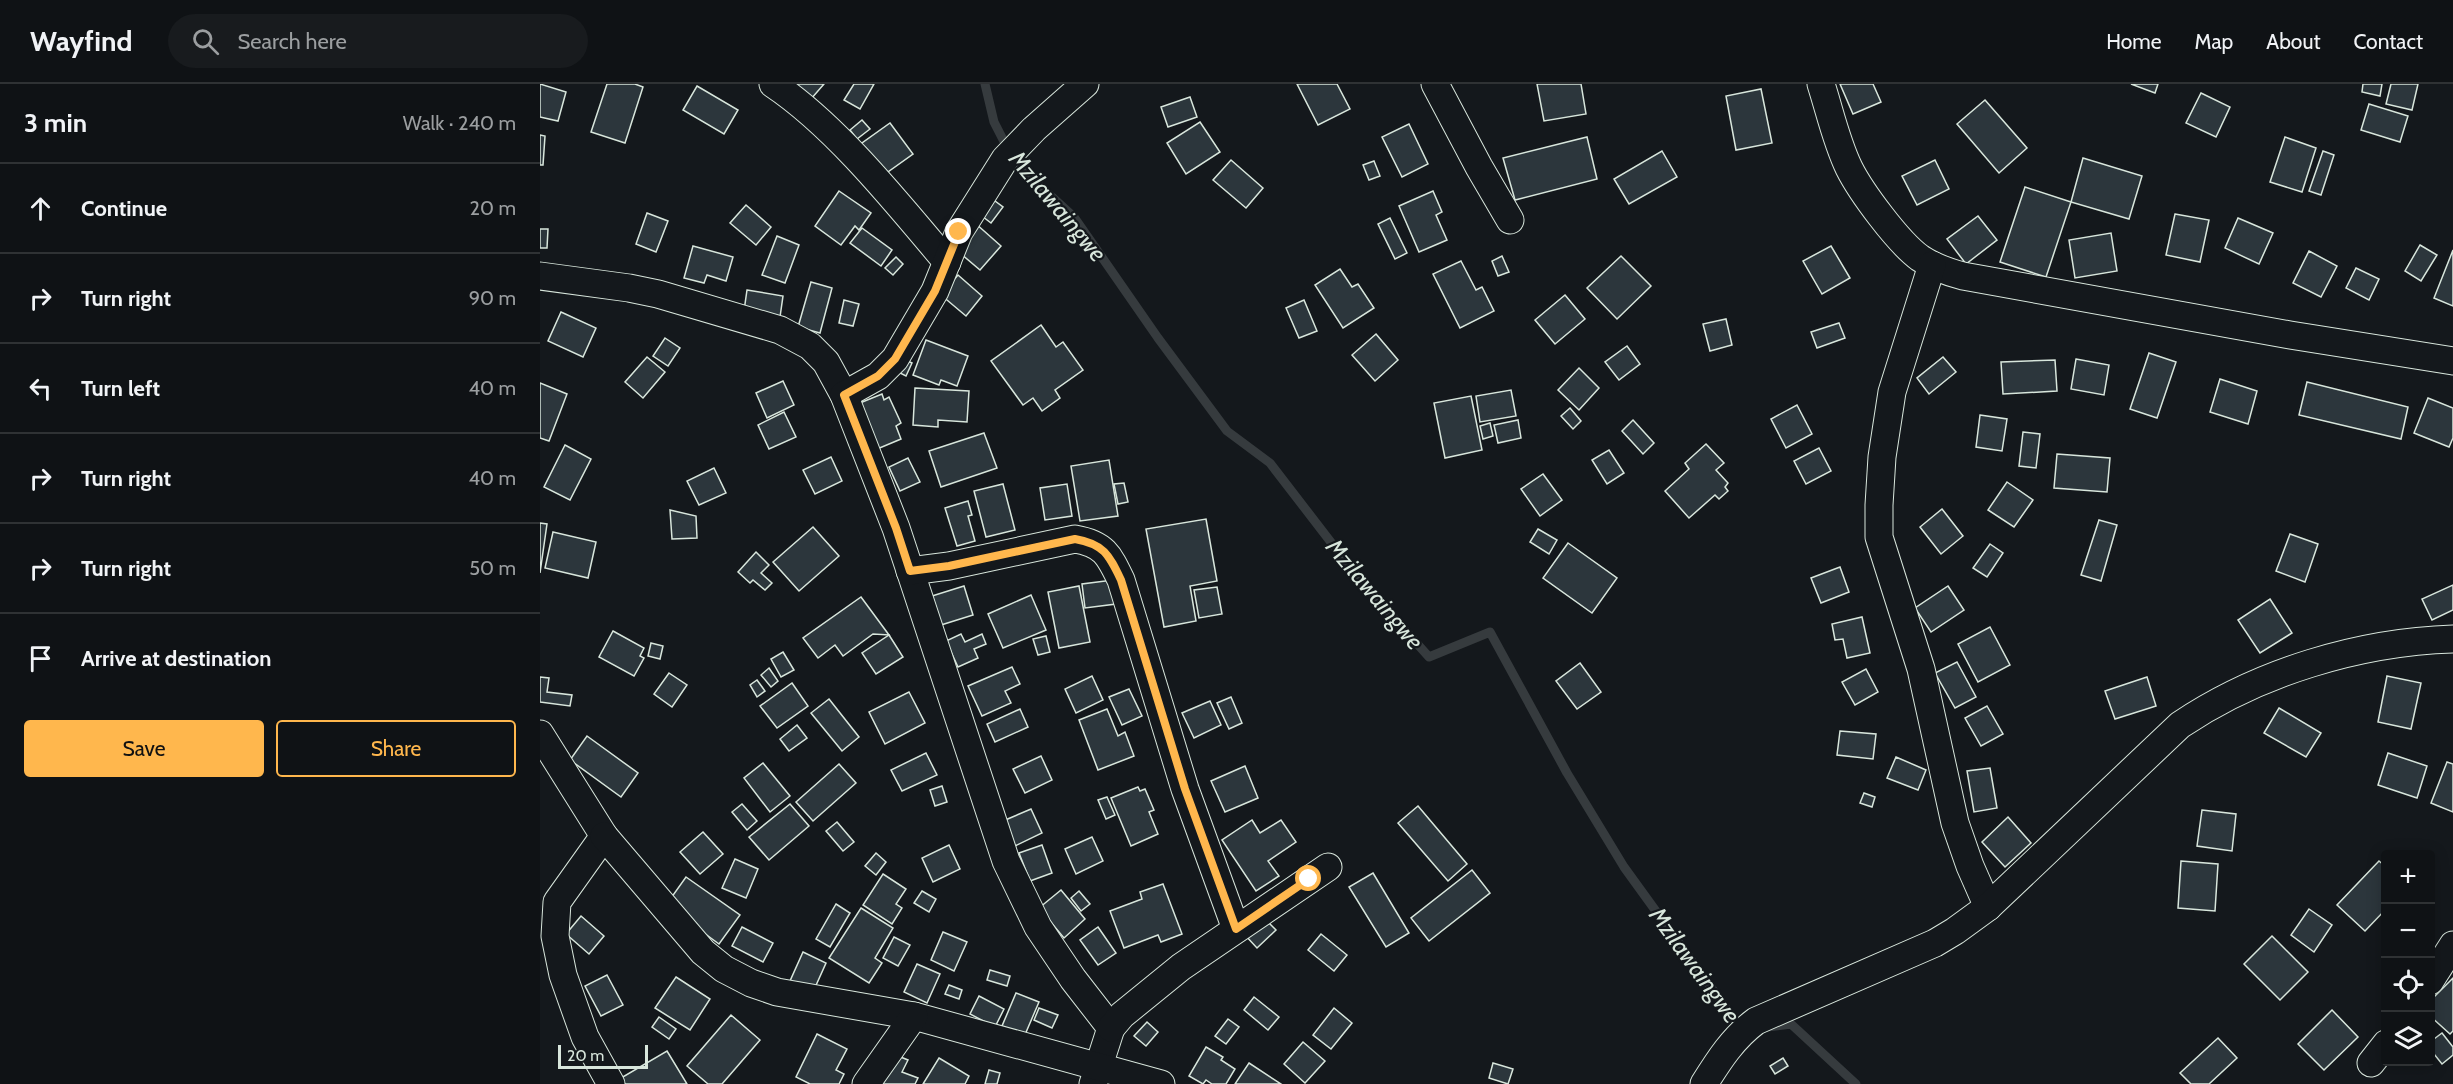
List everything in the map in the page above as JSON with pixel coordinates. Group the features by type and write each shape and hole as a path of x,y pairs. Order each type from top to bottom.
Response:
{"street":[{"path":"772,84 790,96 846,148 947,262"},
{"path":"844,395 878,376 895,359 935,291 959,232 1010,154 1085,84"},
{"path":"1435,84 1510,220"},
{"path":"1821,84 1840,146 1858,184 1906,245 1932,265 1963,276 2278,333 2453,361"},
{"path":"1932,265 1892,392 1882,457 1878,505 1879,537 1921,669 1955,823 1970,867 1988,907"},
{"path":"540,276 658,294 780,330 810,346 826,362 844,395 896,528 1006,861 1038,927 1072,979 1111,1029"},
{"path":"910,571 949,566 1075,539 1091,542 1101,548 1110,558 1121,580 1185,789 1236,929"},
{"path":"1704,1084 1726,1050 1743,1031 1756,1021 1935,943 1988,907 2180,724 2206,707 2264,681 2318,661 2426,640 2453,639"},
{"path":"540,734 604,836 703,952 724,969 777,992 914,1016 1096,1075 1161,1084"},
{"path":"604,836 557,902 555,936 563,975 585,1037 611,1084"},
{"path":"1096,1075 1111,1029 1122,1015 1162,982 1328,867"},
{"path":"2435,973 2453,945"},
{"path":"866,1084 914,1016"}],"building":[{"path":"540,84 566,92 558,121 540,117"},
{"path":"607,84 635,84 643,87 625,143 591,132"},
{"path":"792,84 824,84 811,99"},
{"path":"854,84 874,84 860,109 844,100"},
{"path":"1297,84 1337,84 1350,109 1318,125"},
{"path":"1537,84 1581,84 1586,114 1544,121"},
{"path":"1840,84 1873,84 1881,102 1853,114"},
{"path":"2131,84 2158,84 2155,93"},
{"path":"2363,84 2382,84 2380,96 2362,92"},
{"path":"2391,84 2418,84 2412,110 2386,104"},
{"path":"697,86 738,110 724,134 683,110"},
{"path":"1761,89 1772,143 1736,150 1726,96"},
{"path":"2201,93 2230,107 2216,137 2186,123"},
{"path":"1190,97 1197,117 1168,127 1161,107"},
{"path":"1985,100 2027,148 1999,173 1957,124"},
{"path":"2369,104 2408,116 2400,142 2361,130"},
{"path":"862,120 870,129 857,139 850,130"},
{"path":"1200,122 1220,152 1186,174 1167,143"},
{"path":"890,123 913,154 878,179 855,148"},
{"path":"1409,124 1428,164 1402,177 1382,137"},
{"path":"540,135 545,136 543,165 540,165"},
{"path":"1587,137 1597,179 1515,200 1503,158"},
{"path":"2285,137 2316,148 2302,192 2270,182"},
{"path":"1662,151 1677,177 1629,204 1614,179"},
{"path":"2323,151 2334,155 2321,195 2309,191"},
{"path":"2083,158 2142,176 2129,219 2071,202"},
{"path":"1231,160 1263,188 1246,208 1213,180"},
{"path":"1935,160 1949,189 1917,205 1902,176"},
{"path":"1374,161 1380,176 1369,180 1363,165"},
{"path":"2025,187 2071,202 2046,277 2000,262"},
{"path":"839,191 871,213 859,230 855,226 841,245 815,226"},
{"path":"1433,191 1442,212 1436,215 1447,240 1419,252 1399,206"},
{"path":"991,198 1003,207 991,223 978,213"},
{"path":"746,205 771,227 756,245 730,223"},
{"path":"647,213 668,221 656,252 636,244"},
{"path":"2175,214 2209,220 2200,262 2166,255"},
{"path":"1978,216 1997,240 1966,264 1947,239"},
{"path":"1390,218 1407,253 1395,259 1378,224"},
{"path":"2238,218 2273,233 2259,264 2225,248"},
{"path":"975,223 1001,246 980,270 954,248"},
{"path":"862,228 892,250 881,266 850,243"},
{"path":"540,229 548,229 547,248 540,248"},
{"path":"2111,233 2117,271 2075,278 2069,240"},
{"path":"777,236 799,245 785,283 762,275"},
{"path":"2420,245 2437,255 2421,281 2405,271"},
{"path":"693,246 733,257 726,281 707,275 704,283 684,278"},
{"path":"1831,246 1850,278 1822,294 1803,261"},
{"path":"2453,250 2453,306 2434,298"},
{"path":"2309,251 2337,266 2321,297 2293,283"},
{"path":"1502,256 1509,272 1498,276 1492,261"},
{"path":"1621,256 1651,286 1617,319 1587,288"},
{"path":"896,257 903,264 893,275 885,268"},
{"path":"1461,261 1476,290 1482,287 1494,311 1460,328 1433,274"},
{"path":"2356,268 2379,279 2369,300 2346,288"},
{"path":"1340,269 1352,287 1358,284 1374,308 1343,328 1315,285"},
{"path":"958,275 982,296 966,316 941,295"},
{"path":"811,282 832,288 820,333 798,327"},
{"path":"747,290 783,296 780,317 744,311"},
{"path":"1565,295 1585,319 1555,344 1535,320"},
{"path":"844,300 859,304 853,326 839,323"},
{"path":"1304,300 1317,331 1299,338 1286,308"},
{"path":"561,312 596,328 583,357 548,341"},
{"path":"1726,319 1732,345 1710,351 1703,324"},
{"path":"1839,323 1845,338 1817,348 1811,332"},
{"path":"1041,325 1056,347 1063,342 1083,370 1055,390 1060,398 1042,411 1033,398 1023,405 991,361"},
{"path":"1376,334 1398,360 1375,381 1352,355"},
{"path":"665,338 680,348 668,366 653,356"},
{"path":"926,340 968,356 957,386 941,380 939,385 913,375"},
{"path":"1627,346 1640,364 1619,380 1605,362"},
{"path":"2149,353 2176,362 2157,418 2130,409"},
{"path":"647,357 665,372 643,398 625,382"},
{"path":"898,357 912,363 906,376 892,369"},
{"path":"1943,357 1956,372 1929,394 1917,378"},
{"path":"2076,359 2109,365 2104,395 2071,389"},
{"path":"2055,360 2057,391 2003,394 2001,362"},
{"path":"1579,368 1599,388 1579,410 1558,390"},
{"path":"2220,379 2257,391 2248,424 2210,412"},
{"path":"783,381 794,405 767,418 756,393"},
{"path":"2307,382 2408,407 2401,439 2299,415"},
{"path":"540,383 567,394 549,441 540,438"},
{"path":"915,388 969,391 967,422 938,420 938,427 913,425"},
{"path":"1511,390 1516,416 1480,422 1476,396"},
{"path":"882,394 884,400 889,397 901,423 896,426 901,439 870,452 850,407"},
{"path":"1471,396 1482,450 1445,458 1434,403"},
{"path":"2428,398 2453,408 2453,438 2449,447 2414,433"},
{"path":"1797,405 1812,434 1786,448 1771,419"},
{"path":"1570,408 1581,421 1573,429 1561,416"},
{"path":"784,412 796,437 769,449 758,425"},
{"path":"1980,415 2007,419 2002,451 1976,447"},
{"path":"1518,420 1521,438 1498,443 1494,425"},
{"path":"1633,420 1654,443 1643,454 1622,431"},
{"path":"1490,423 1493,436 1483,439 1480,426"},
{"path":"2023,432 2040,434 2036,468 2019,466"},
{"path":"984,433 997,468 941,487 929,451"},
{"path":"1706,444 1724,463 1716,470 1728,483 1725,487 1728,491 1719,499 1715,495 1689,518 1665,491 1689,469 1685,463"},
{"path":"565,445 591,459 570,500 544,487"},
{"path":"1819,448 1831,471 1806,484 1794,461"},
{"path":"1609,450 1624,473 1607,484 1592,460"},
{"path":"2057,454 2110,458 2107,492 2054,488"},
{"path":"831,457 842,481 815,494 803,470"},
{"path":"908,458 920,482 900,491 889,467"},
{"path":"1109,460 1118,516 1080,521 1071,466"},
{"path":"714,468 726,493 699,505 687,481"},
{"path":"1543,474 1562,500 1540,516 1521,489"},
{"path":"2007,482 2033,500 2014,527 1988,510"},
{"path":"1124,483 1128,502 1118,504 1114,484"},
{"path":"1003,484 1015,530 986,537 974,491"},
{"path":"1067,484 1072,516 1045,520 1040,488"},
{"path":"968,501 972,515 968,516 975,541 957,546 945,508"},
{"path":"1942,509 1963,536 1941,554 1920,527"},
{"path":"670,510 696,516 697,538 672,539"},
{"path":"1206,519 1217,581 1190,586 1196,621 1164,627 1146,529"},
{"path":"2099,520 2117,525 2101,581 2081,575"},
{"path":"540,523 547,524 540,573"},
{"path":"813,527 839,556 799,591 773,562"},
{"path":"1538,529 1557,540 1549,554 1530,542"},
{"path":"553,532 596,542 588,578 545,568"},
{"path":"2290,534 2318,544 2305,582 2276,571"},
{"path":"1568,543 1617,578 1592,613 1543,578"},
{"path":"1990,544 2003,553 1987,577 1973,568"},
{"path":"756,552 769,565 761,573 772,583 765,590 753,580 750,583 738,572"},
{"path":"1840,567 1849,592 1821,603 1811,578"},
{"path":"1113,580 1116,604 1085,608 1082,584"},
{"path":"2453,585 2453,610 2432,620 2422,599"},
{"path":"964,586 973,615 941,625 932,596"},
{"path":"1079,586 1090,642 1059,648 1048,592"},
{"path":"1948,586 1964,610 1931,632 1915,608"},
{"path":"1217,587 1222,614 1199,618 1194,590"},
{"path":"1031,595 1046,630 1003,648 988,614"},
{"path":"861,597 889,635 873,634 843,656 835,645 818,658 803,638"},
{"path":"2270,599 2292,633 2260,653 2238,620"},
{"path":"1862,617 1870,653 1847,658 1843,639 1835,640 1832,624"},
{"path":"1990,627 2010,665 1978,682 1958,644"},
{"path":"613,631 644,648 640,656 644,658 634,676 599,657"},
{"path":"961,634 965,642 982,634 986,644 974,649 978,658 958,667 946,641"},
{"path":"889,635 903,657 876,674 862,653"},
{"path":"1046,636 1050,652 1038,655 1033,639"},
{"path":"651,643 663,646 660,659 648,656"},
{"path":"783,652 794,670 781,677 771,659"},
{"path":"1957,662 1976,697 1955,708 1935,673"},
{"path":"1580,663 1601,692 1577,709 1556,681"},
{"path":"1012,667 1020,684 1005,691 1011,703 982,716 968,686"},
{"path":"769,668 778,681 771,687 761,675"},
{"path":"1866,669 1878,692 1855,705 1842,682"},
{"path":"669,673 687,685 672,707 654,694"},
{"path":"1092,676 1103,700 1076,713 1065,689"},
{"path":"2387,676 2421,683 2411,729 2378,722"},
{"path":"540,677 549,678 547,692 572,695 570,706 540,702"},
{"path":"2147,677 2156,706 2115,719 2105,691"},
{"path":"757,680 765,691 757,697 750,685"},
{"path":"792,683 808,706 777,728 760,706"},
{"path":"1129,689 1142,716 1122,725 1109,697"},
{"path":"909,692 925,723 885,744 869,712"},
{"path":"1231,697 1242,723 1229,729 1217,703"},
{"path":"829,699 859,737 842,751 811,713"},
{"path":"1210,701 1221,725 1194,738 1182,713"},
{"path":"1987,706 2003,734 1981,746 1965,718"},
{"path":"2279,708 2321,733 2306,757 2264,733"},
{"path":"1020,709 1028,727 995,742 987,724"},
{"path":"1107,709 1118,736 1125,732 1134,756 1098,770 1079,720"},
{"path":"797,725 807,738 789,751 780,739"},
{"path":"1840,731 1876,734 1873,759 1837,755"},
{"path":"587,736 638,773 621,797 570,760"},
{"path":"926,753 937,775 902,791 891,770"},
{"path":"2388,753 2427,766 2417,798 2378,785"},
{"path":"1041,756 1052,780 1025,793 1013,769"},
{"path":"1896,757 1926,770 1918,790 1887,778"},
{"path":"2447,762 2453,764 2453,812 2431,803"},
{"path":"763,763 790,796 770,812 744,778"},
{"path":"839,764 856,783 813,821 796,802"},
{"path":"1245,766 1258,798 1225,812 1211,781"},
{"path":"1990,768 1997,808 1974,812 1967,771"},
{"path":"942,786 947,802 935,806 930,790"},
{"path":"1138,787 1140,791 1145,789 1154,810 1149,812 1158,834 1131,846 1111,798"},
{"path":"1864,793 1875,797 1872,807 1860,803"},
{"path":"1107,797 1115,815 1106,819 1098,800"},
{"path":"742,804 757,821 747,830 732,812"},
{"path":"790,804 809,826 769,860 749,837"},
{"path":"1418,806 1467,864 1448,881 1398,823"},
{"path":"1031,809 1042,833 1015,846 1003,821"},
{"path":"2202,810 2236,814 2232,851 2197,846"},
{"path":"2008,817 2031,843 2005,867 1982,842"},
{"path":"1252,820 1260,833 1281,820 1296,842 1268,861 1279,876 1256,891 1222,840"},
{"path":"837,822 854,842 843,851 826,831"},
{"path":"703,832 723,854 700,874 680,852"},
{"path":"1092,837 1103,861 1076,874 1065,849"},
{"path":"949,845 960,869 933,882 922,858"},
{"path":"1042,845 1052,873 1030,881 1019,853"},
{"path":"876,853 886,862 876,875 865,866"},
{"path":"735,859 758,869 746,898 722,888"},
{"path":"2181,861 2218,864 2215,911 2178,908"},
{"path":"2379,861 2381,863 2381,914 2365,931 2337,905"},
{"path":"1472,870 1490,893 1429,941 1411,918"},
{"path":"1373,873 1409,933 1386,947 1349,887"},
{"path":"883,874 906,889 896,904 902,908 892,924 863,905"},
{"path":"686,877 740,915 719,944 666,905"},
{"path":"1163,884 1182,934 1161,942 1158,935 1124,948 1110,911 1142,899 1140,892"},
{"path":"1061,890 1085,919 1064,938 1039,908"},
{"path":"922,891 936,899 929,912 914,903"},
{"path":"1079,891 1090,904 1081,911 1071,898"},
{"path":"836,904 850,913 830,947 816,939"},
{"path":"861,908 893,928 875,958 882,963 869,983 829,958"},
{"path":"2309,909 2332,925 2314,952 2291,935"},
{"path":"581,916 604,936 589,954 566,934"},
{"path":"1263,917 1276,930 1257,948 1245,935"},
{"path":"742,927 773,943 763,962 732,946"},
{"path":"1098,927 1116,953 1098,965 1080,940"},
{"path":"943,932 967,942 954,971 931,960"},
{"path":"1321,934 1347,955 1334,971 1308,950"},
{"path":"2272,936 2308,972 2280,1000 2244,964"},
{"path":"894,937 910,945 898,966 883,958"},
{"path":"803,952 826,963 813,992 790,981"},
{"path":"917,964 940,974 927,1003 904,992"},
{"path":"990,970 1010,976 1007,986 987,980"},
{"path":"607,975 623,1005 601,1016 585,986"},
{"path":"676,977 710,999 690,1030 655,1008"},
{"path":"2453,978 2453,1031 2450,1034 2435,1020 2435,996"},
{"path":"949,985 962,990 959,999 945,994"},
{"path":"1016,993 1039,1002 1024,1037 1002,1026"},
{"path":"979,996 1004,1009 995,1027 970,1014"},
{"path":"1254,997 1279,1017 1268,1030 1244,1010"},
{"path":"1039,1008 1058,1015 1052,1028 1034,1020"},
{"path":"1334,1008 1352,1023 1331,1049 1313,1035"},
{"path":"2332,1010 2358,1037 2324,1070 2298,1044"},
{"path":"731,1015 760,1040 722,1084 708,1084 687,1066"},
{"path":"659,1017 676,1029 669,1039 652,1027"},
{"path":"1228,1019 1239,1027 1226,1044 1215,1036"},
{"path":"1147,1022 1158,1032 1146,1046 1134,1036"},
{"path":"2442,1033 2453,1047 2453,1055 2442,1064 2435,1055 2435,1038"},
{"path":"817,1034 847,1049 836,1070 844,1074 839,1084 810,1084 796,1077"},
{"path":"2218,1038 2237,1058 2209,1084 2191,1084 2180,1073"},
{"path":"1303,1042 1325,1061 1305,1083 1284,1064"},
{"path":"1206,1047 1223,1057 1221,1060 1235,1069 1226,1084 1212,1084 1206,1080 1203,1084 1189,1076"},
{"path":"667,1051 687,1084 625,1084 621,1078"},
{"path":"893,1054 908,1060 902,1072 918,1078 915,1084 881,1084"},
{"path":"939,1058 969,1076 965,1084 923,1084"},
{"path":"1783,1058 1788,1066 1775,1074 1770,1066"},
{"path":"1249,1063 1281,1084 1235,1084"},
{"path":"1493,1063 1513,1069 1508,1084 1489,1078"},
{"path":"989,1070 1000,1073 997,1084 985,1084"}],"waterway":[{"name":"Mzilawaingwe","path":"985,84 994,122 1015,163 1074,217 1158,338 1227,431 1270,463 1360,580 1429,657 1490,632 1567,773 1624,867 1742,1030"},
{"name":"Mzilawaingwe","path":"1767,1027 1791,1024 1856,1084"}],"route":[{"path":"959,232 935,291 895,359 878,376 844,395 896,528 910,571 949,566 1075,539 1091,542 1101,548 1110,558 1121,580 1185,789 1236,929 1309,879"}]}
